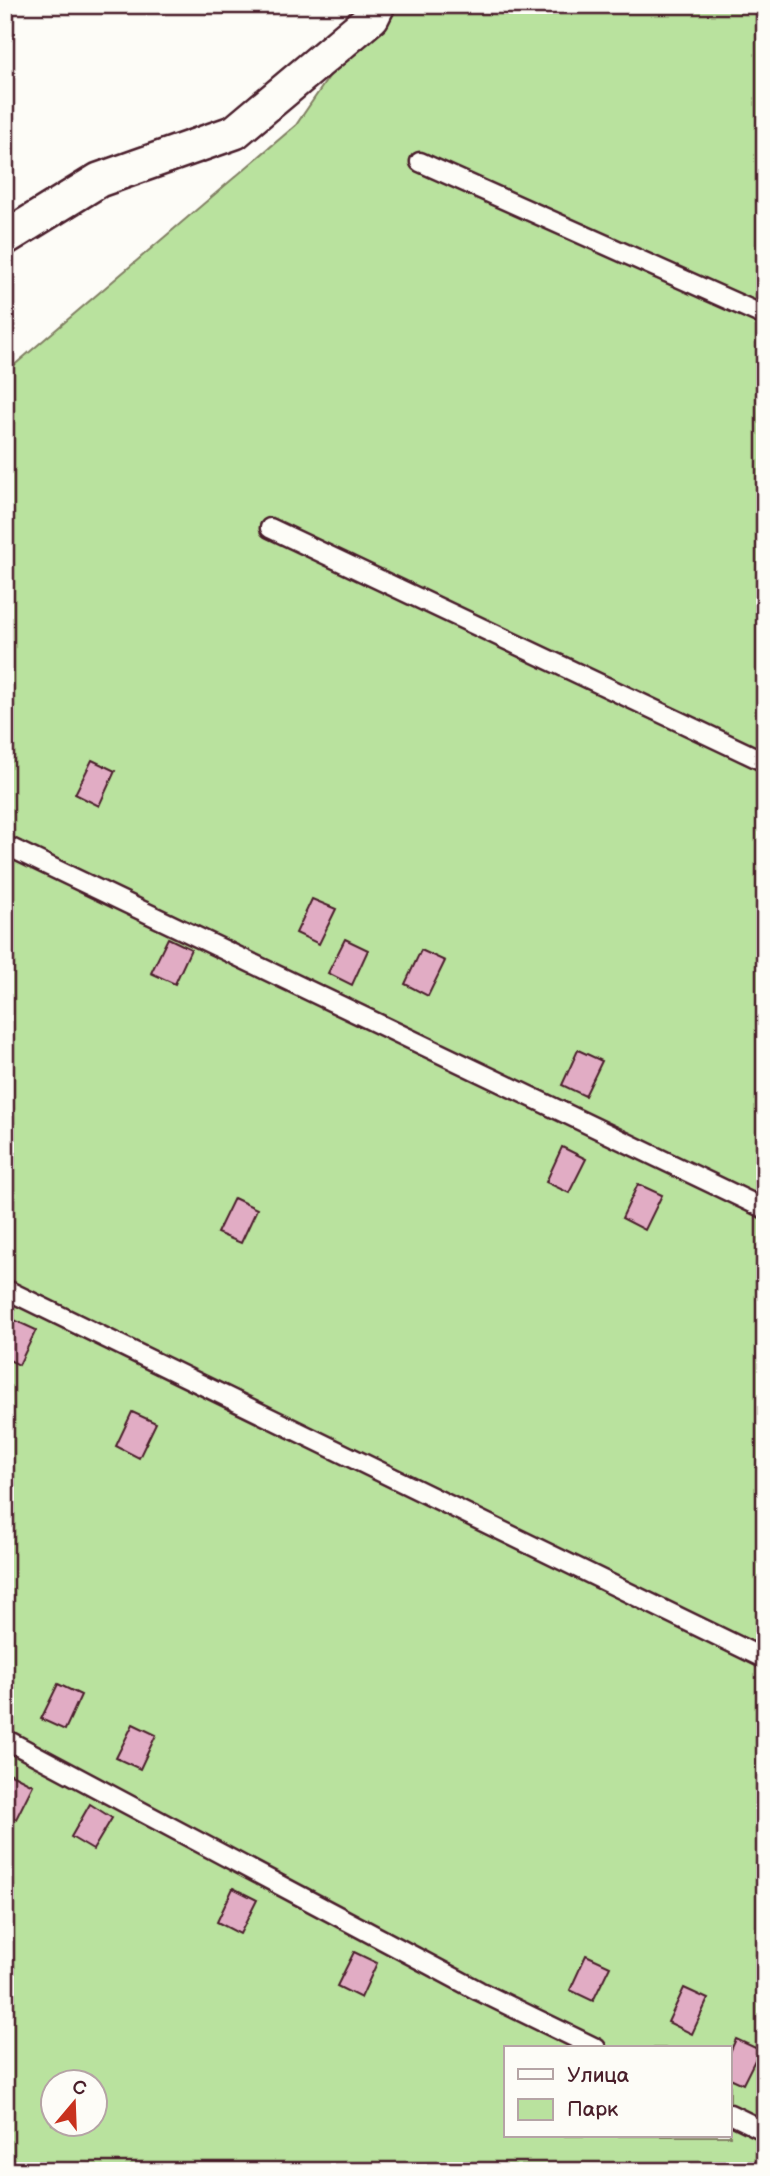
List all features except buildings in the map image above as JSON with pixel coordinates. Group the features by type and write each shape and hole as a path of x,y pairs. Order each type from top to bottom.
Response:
{"street":[{"path":"5,238 99,180 235,132 372,17 378,5"}],"lane":[{"path":"420,162 765,316"},
{"path":"270,528 765,762"},
{"path":"5,845 765,1209"},
{"path":"5,1289 765,1659"},
{"path":"5,1739 479,1991 592,2046"},
{"path":"732,2115 765,2131"}],"green space":[{"path":"378,5 765,5 765,2171 5,2171 5,373 296,125"}]}
